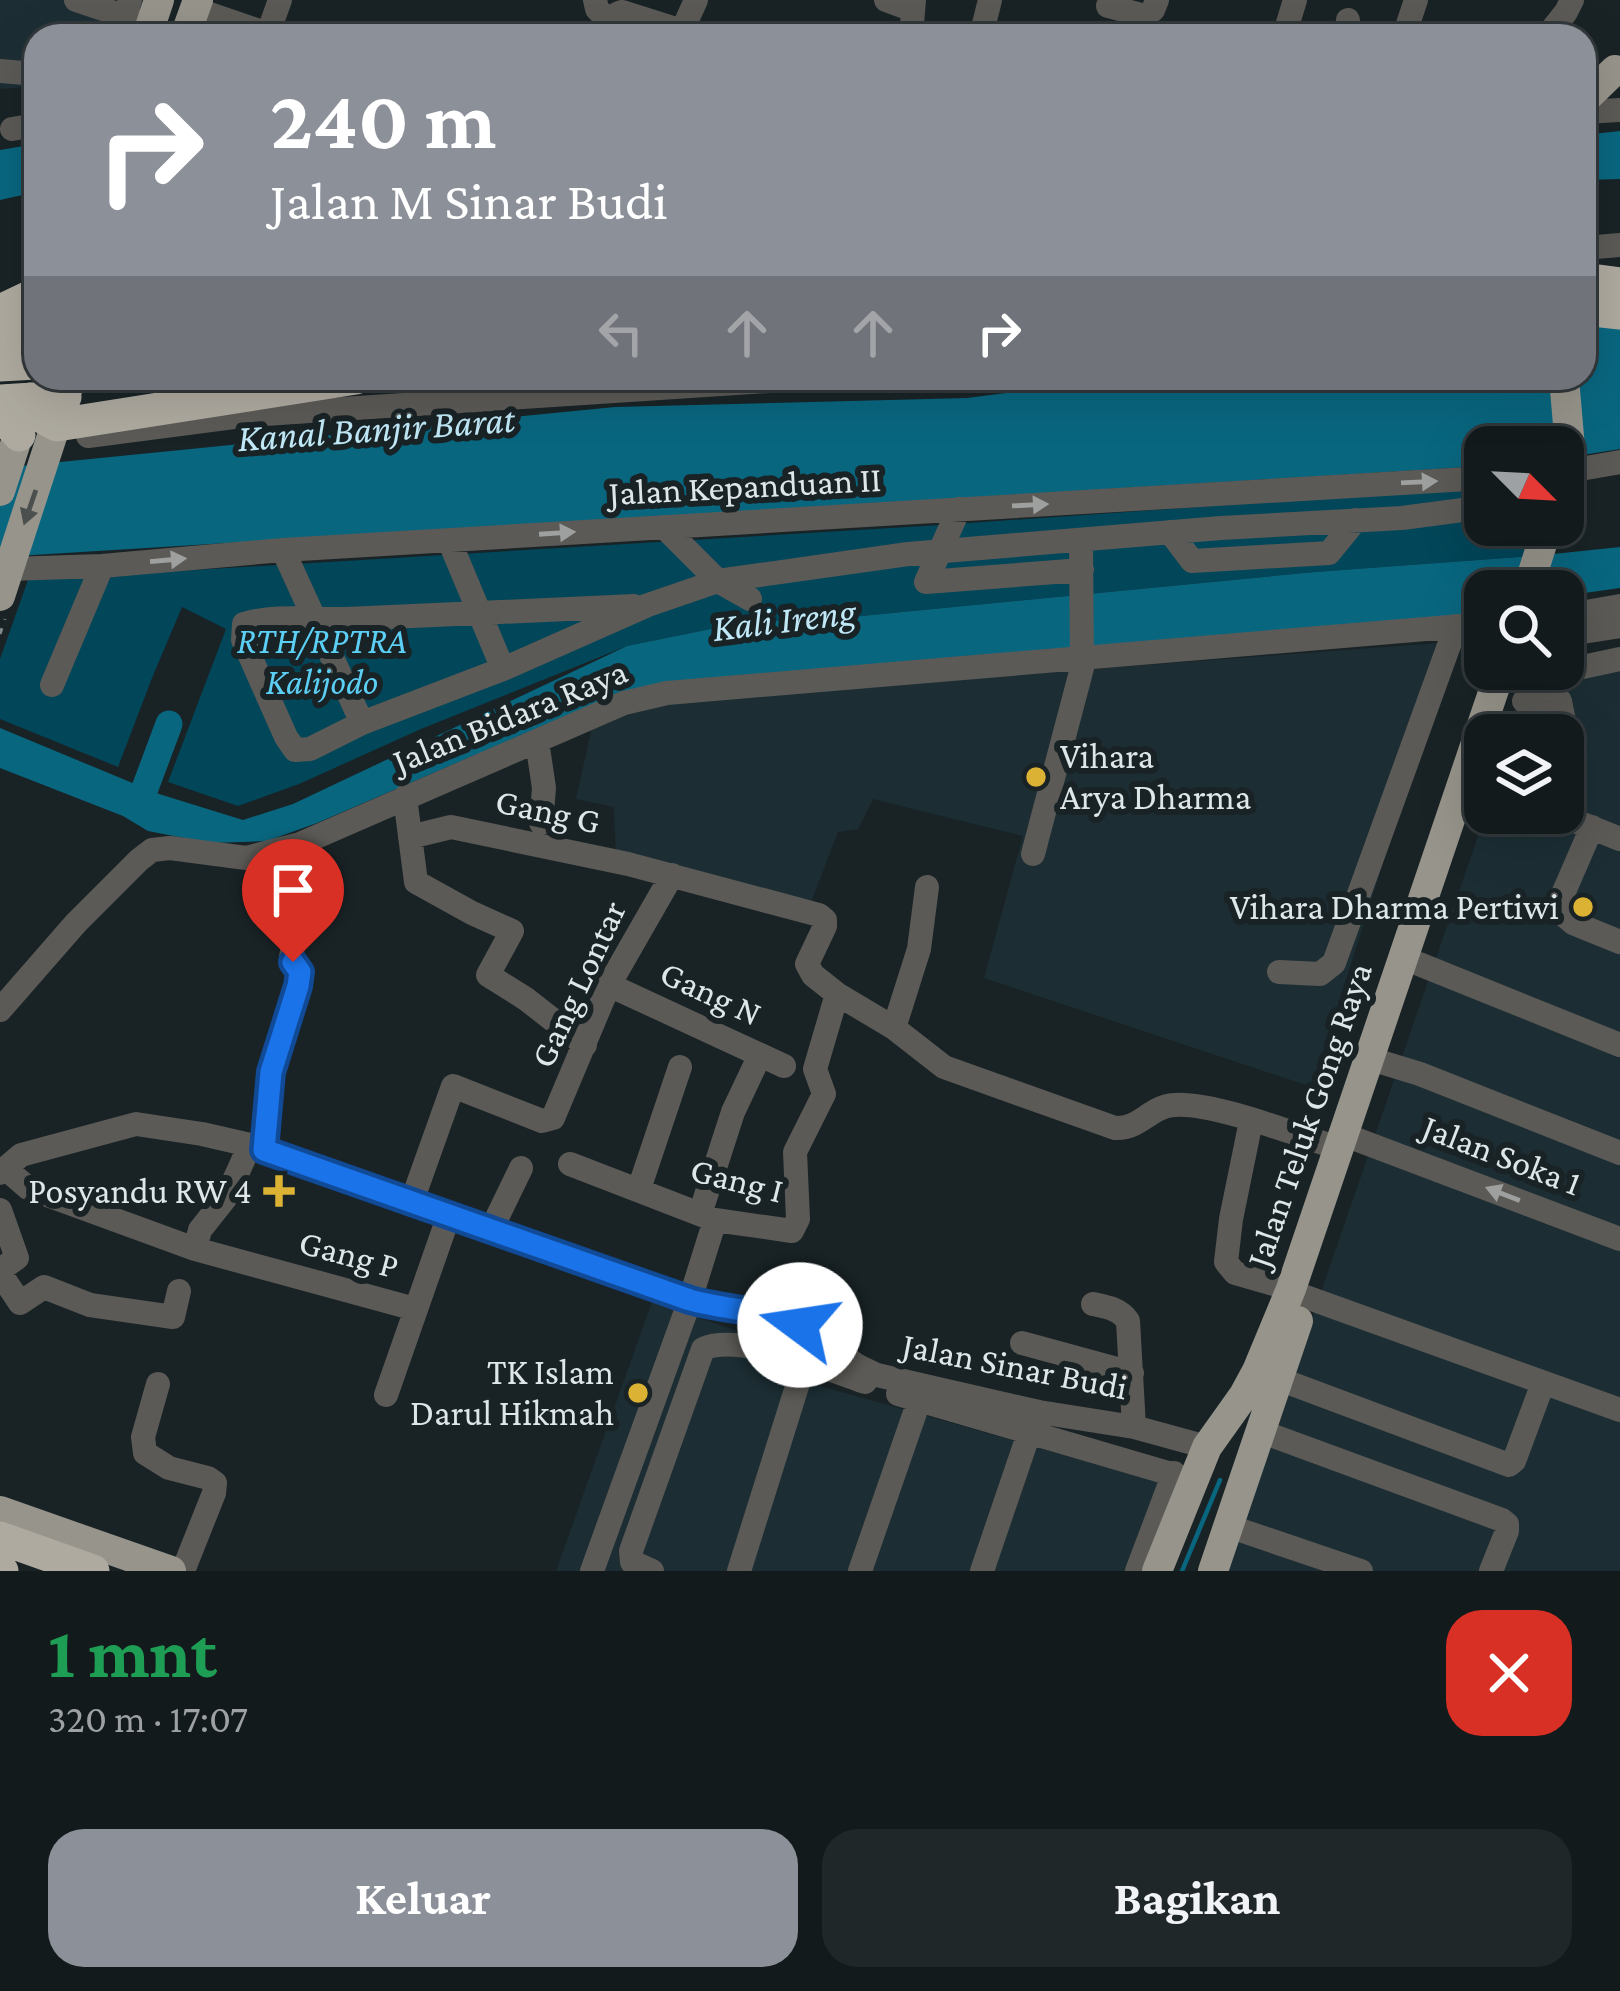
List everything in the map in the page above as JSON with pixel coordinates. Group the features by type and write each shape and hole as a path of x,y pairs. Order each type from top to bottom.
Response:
{"highway":[{"path":"32,419 261,390"},
{"path":"0,1538 93,1571"}],"main road":[{"path":"1553,390 1559,426"},
{"path":"1564,390 1565,426"},
{"path":"0,491 32,419"},
{"path":"7,585 32,419"},
{"name":"Jalan Teluk Gong Raya","path":"1213,1571 1263,1403 1257,1371 1299,1293 1412,961 1512,690"},
{"name":"Jalan Teluk Gong Raya","path":"1348,1144 1386,1057 1412,961 1464,831"},
{"name":"Jalan Teluk Gong Raya","path":"1157,1571 1183,1477 1207,1447 1263,1403"},
{"path":"0,1511 171,1571"}],"street":[{"path":"76,0 138,19"},
{"path":"886,0 914,5"},
{"path":"1108,6 1145,16 1157,0"},
{"path":"612,24 622,12 657,24"},
{"path":"198,15 230,24"},
{"path":"32,419 248,416 636,390"},
{"path":"1584,462 1620,463"},
{"name":"Jalan Kepanduan II","path":"7,585 102,566 283,550 1464,479"},
{"path":"958,509 925,580 928,583 1082,580"},
{"path":"648,605 255,621 242,627 243,640 278,721 289,744 300,752 648,605 718,581 939,552 1170,532 1192,561 1331,552 1356,520 1464,511"},
{"path":"664,527 718,581 750,599"},
{"path":"449,540 502,669"},
{"path":"1034,854 1083,657 1081,541"},
{"path":"283,550 362,723"},
{"path":"52,685 102,566"},
{"path":"1584,612 1620,606"},
{"path":"1279,972 1320,974 1334,963 1456,626"},
{"name":"Jalan Bidara Raya","path":"0,1010 76,923 152,850 246,858 300,844 624,703 667,693 1464,626"},
{"path":"1584,632 1620,626"},
{"path":"1584,646 1620,640"},
{"path":"1584,667 1620,659"},
{"path":"1533,690 1556,697 1563,714"},
{"path":"537,741 544,788 542,823"},
{"path":"405,797 416,882 512,931 488,975 584,1045"},
{"path":"1584,824 1620,838"},
{"name":"Gang G","path":"410,837 451,827 672,875"},
{"path":"1592,827 1559,911 1620,942"},
{"path":"195,1249 200,1230 257,1148 271,1072 300,972 291,954 301,903 300,844"},
{"name":"Gang Lontar","path":"412,1201 452,1087 550,1120 609,985 672,875 823,917 825,926 807,967 837,994"},
{"path":"894,1028 919,949 927,887"},
{"path":"1412,961 1620,1045"},
{"name":"Gang N","path":"609,985 784,1066"},
{"path":"837,994 894,1028 944,1067 1115,1128 1132,1126 1168,1105 1204,1107 1348,1144"},
{"name":"Gang I","path":"570,1164 707,1217 788,1232 795,1228 795,1152 824,1094 815,1070 837,994"},
{"path":"592,1571 690,1300 733,1112 760,1055"},
{"path":"1386,1057 1620,1141"},
{"path":"1386,1057 1620,1153"},
{"path":"639,1189 680,1067"},
{"path":"1250,1121 1226,1262 1235,1273 1620,1409"},
{"name":"Jalan Sinar Budi","path":"2,1170 21,1155 136,1124 202,1134 257,1148 690,1300 788,1320 878,1375 1039,1412 1134,1427 1207,1447"},
{"name":"Jalan Soka 1","path":"1348,1144 1617,1229"},
{"path":"490,1230 521,1168"},
{"name":"Gang P","path":"2,1170 28,1188 195,1249 415,1309"},
{"path":"0,1210 17,1258 2,1281 20,1303 44,1287 90,1306 172,1317 179,1291"},
{"path":"386,1395 449,1215"},
{"path":"1094,1304 1123,1314 1128,1321 1134,1427"},
{"path":"652,1571 632,1562 631,1550 703,1349 726,1343 805,1361 919,1401 1183,1477 1137,1571"},
{"path":"1022,1343 1132,1373"},
{"path":"739,1571 805,1361"},
{"path":"1263,1403 1509,1465 1543,1383"},
{"path":"158,1384 143,1437 145,1453 169,1468 215,1483 184,1571"},
{"path":"860,1571 919,1401"},
{"path":"1263,1403 1505,1522 1507,1531 1491,1571"},
{"path":"982,1571 1029,1433"},
{"path":"1228,1526 1361,1571"}],"path":[{"path":"0,634 7,585"}],"shaded area":[{"path":"0,0 154,0 145,24 24,24 24,87 0,89"},
{"path":"1620,131 1620,179 1596,180 1596,134"},
{"path":"24,146 24,195 0,200 0,150"},
{"path":"1620,323 1620,449 1584,455 1584,426 1464,426 1464,467 0,557 0,468 615,407 967,398 1029,390 1596,390 1596,326"},
{"path":"1620,547 1620,588 1584,593 1584,570 1464,570 1464,615 589,706 267,841 210,843 148,831 123,816 0,768 0,728 159,794 243,820 293,804 627,646 745,622 841,618"},
{"path":"1453,642 1312,1087 984,978 1023,836 873,799 858,829 838,832 806,915 616,858 614,807 576,799 593,723 638,703"},
{"path":"1620,652 1620,833 1584,819 1584,714 1525,714 1534,690 1584,690 1584,661"},
{"path":"1584,830 1620,843 1620,1571 1225,1571 1479,834 1584,834"},
{"path":"652,1302 785,1347 820,1386 1164,1483 1134,1571 556,1571"}],"green space":[{"name":"RTH/RPTRA Kalijodo","path":"1464,488 1464,546 1536,546 1534,556 841,618 745,622 627,646 238,806 168,782 226,629 182,607 118,767 0,719 0,659 28,580"}],"waterway":[{"path":"138,807 169,724"},
{"path":"1182,1571 1220,1480"}],"place":[{"name":"Vihara Arya Dharma","path":"1036,777"},
{"name":"Vihara Dharma Pertiwi","path":"1583,907"},
{"name":"Posyandu RW 4","path":"279,1191"},
{"name":"TK Islam Darul Hikmah","path":"638,1393"}],"route":[{"path":"293,962 300,972 298,986 271,1072 264,1150 690,1300 800,1325"}],"water label":[{"name":"Kanal Banjir Barat","path":"376,428"},
{"name":"Kali Ireng","path":"784,619"}]}
